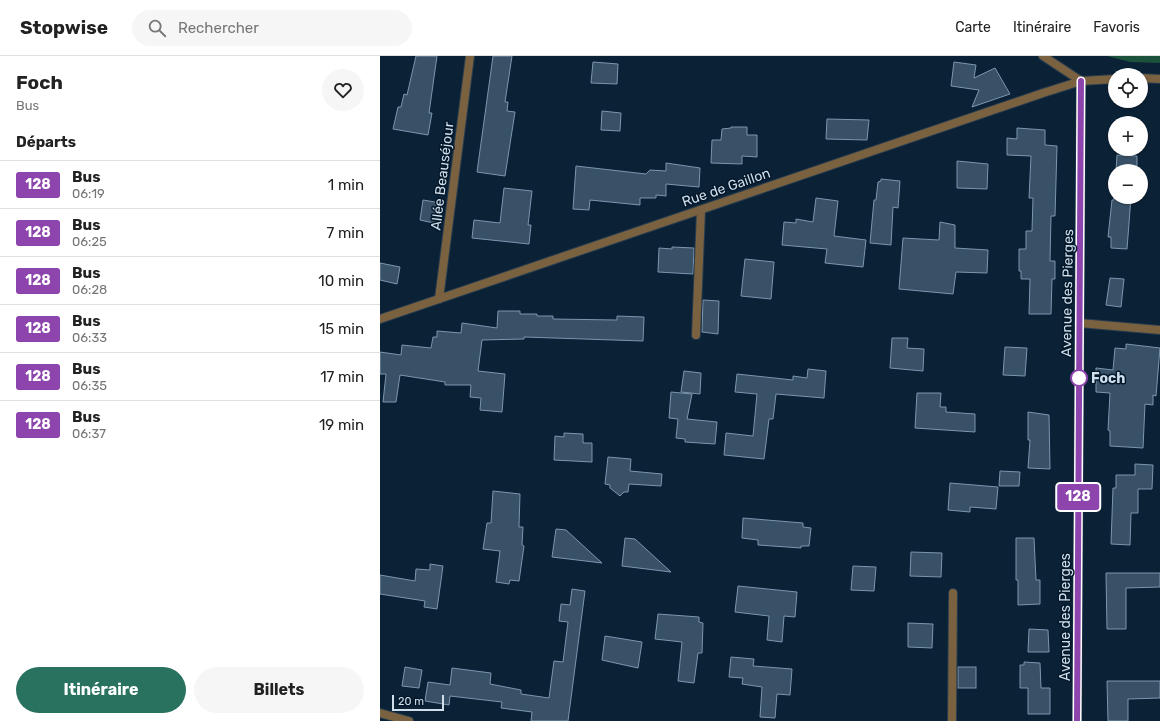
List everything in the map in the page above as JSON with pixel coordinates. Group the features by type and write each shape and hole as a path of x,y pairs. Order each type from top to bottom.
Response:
{"street":[{"name":"Allée Beauséjour","path":"439,299 470,56"},
{"path":"1043,56 1081,81"},
{"path":"1148,78 1160,79"},
{"name":"Rue de Gaillon","path":"380,319 1081,81 1108,79"},
{"name":"Avenue des Pierges","path":"1077,721 1081,81"},
{"path":"696,335 701,210"},
{"path":"1079,323 1160,330"},
{"path":"952,721 953,593"},
{"path":"380,713 408,721"}],"green space":[{"path":"1107,56 1160,56 1160,63 1130,62"}],"building":[{"path":"416,56 437,56 429,113 432,113 428,135 393,129 398,107 401,107 404,94 407,95"},
{"path":"493,56 512,56 505,102 508,102 507,111 515,112 505,176 477,172"},
{"path":"593,62 618,64 617,84 591,83"},
{"path":"954,62 976,65 974,78 995,68 1010,94 972,107 979,90 951,86"},
{"path":"602,111 621,113 620,131 601,130"},
{"path":"827,119 869,120 867,140 826,139"},
{"path":"731,127 747,127 747,135 757,135 757,157 742,156 742,164 711,163 712,140 721,140 722,129"},
{"path":"1017,128 1045,130 1045,145 1057,146 1055,216 1051,216 1050,261 1055,261 1055,279 1052,279 1051,314 1029,314 1030,279 1021,279 1021,271 1019,271 1019,249 1026,249 1026,231 1032,231 1033,198 1029,198 1031,156 1007,155 1007,138 1017,139"},
{"path":"1117,156 1137,156 1137,164 1116,164"},
{"path":"957,161 988,164 987,189 957,188"},
{"path":"666,163 700,168 699,187 666,184 666,196 656,195 656,198 640,198 640,205 590,200 589,210 573,209 576,166 646,174 650,170 666,171"},
{"path":"881,179 900,181 898,208 893,207 891,245 870,243 874,200 876,200 878,182 881,181"},
{"path":"504,188 532,191 528,225 531,225 529,244 472,238 474,220 500,223"},
{"path":"816,198 838,201 834,236 866,240 863,267 825,263 827,249 782,245 784,222 796,223 796,219 813,222"},
{"path":"423,200 441,203 438,224 420,220"},
{"path":"1112,204 1130,204 1127,249 1111,248 1111,237 1108,237"},
{"path":"940,222 955,225 955,248 988,250 987,273 956,272 953,294 899,289 903,238 939,240"},
{"path":"672,247 694,248 693,274 658,272 659,248 672,249"},
{"path":"745,259 774,262 771,299 741,296"},
{"path":"380,263 400,267 397,284 380,280"},
{"path":"1110,278 1124,279 1121,307 1106,305"},
{"path":"703,300 719,301 718,334 702,332"},
{"path":"498,311 520,311 520,314 553,316 553,319 617,320 617,316 644,317 643,341 524,337 524,339 482,340 478,371 505,374 502,412 480,410 481,398 470,397 471,385 445,385 445,382 400,375 396,402 383,402 386,374 380,374 380,352 401,355 402,345 431,348 433,337 437,337 437,331 461,333 462,323 497,328"},
{"path":"892,338 908,338 907,348 924,349 923,371 890,368"},
{"path":"1126,344 1160,348 1156,396 1153,395 1153,405 1145,404 1143,448 1110,446 1110,431 1108,430 1110,393 1096,392 1096,368 1113,370 1115,348 1126,349"},
{"path":"1005,347 1027,348 1025,376 1003,375"},
{"path":"808,369 826,371 824,398 776,394 773,419 769,419 764,459 724,455 726,433 753,436 757,394 735,392 737,374 793,380 793,376 807,378"},
{"path":"684,371 701,373 700,394 681,392"},
{"path":"671,392 692,394 687,419 717,422 715,444 685,442 685,439 676,438 678,419 669,418"},
{"path":"917,393 941,393 940,407 946,407 946,412 975,414 975,432 915,428"},
{"path":"1028,412 1049,415 1050,469 1028,468 1030,440 1028,440"},
{"path":"564,433 583,434 583,443 592,443 592,462 554,460 555,436 564,437"},
{"path":"608,457 631,459 630,471 662,474 661,486 629,484 628,492 624,492 620,496 610,488 610,485 605,484"},
{"path":"1135,464 1153,465 1152,489 1138,489 1138,513 1131,513 1130,545 1111,544 1113,488 1116,488 1116,475 1135,475"},
{"path":"1000,471 1020,472 1019,486 999,486"},
{"path":"950,483 998,487 996,509 970,507 970,512 948,510"},
{"path":"493,491 520,494 519,527 523,527 522,545 524,546 519,581 510,580 509,584 496,582 500,551 483,549 487,523 491,523"},
{"path":"743,518 803,523 803,527 811,528 809,546 801,546 801,548 758,545 758,540 742,538"},
{"path":"556,529 566,530 602,563 552,557"},
{"path":"625,538 635,539 671,572 622,566"},
{"path":"1016,538 1034,538 1036,580 1040,580 1040,604 1018,605 1018,580 1016,580"},
{"path":"911,552 942,553 941,577 910,576"},
{"path":"430,564 443,566 437,609 424,607 425,601 380,594 380,575 415,581 416,569 430,570"},
{"path":"853,566 876,567 874,591 851,590"},
{"path":"1106,573 1160,573 1160,587 1126,588 1126,629 1107,629"},
{"path":"738,586 797,592 795,617 784,616 782,642 767,640 769,616 735,612"},
{"path":"572,589 585,591 568,721 531,721 532,712 501,708 502,702 450,696 449,705 425,701 428,682 450,685 452,668 491,673 490,684 521,690 521,694 549,698 554,661 563,662 568,622 559,621 561,604 570,605"},
{"path":"658,614 699,617 699,622 703,623 702,653 698,653 694,683 678,681 682,642 655,639"},
{"path":"908,623 933,624 932,648 908,647"},
{"path":"1029,629 1048,630 1049,652 1028,652"},
{"path":"605,636 642,642 638,668 602,660"},
{"path":"731,657 754,659 753,666 792,669 790,695 777,694 775,718 760,717 762,687 742,684 743,678 729,677"},
{"path":"1024,662 1040,663 1041,688 1050,688 1050,714 1028,714 1028,688 1020,688 1020,665 1024,665"},
{"path":"405,667 422,670 419,688 402,686"},
{"path":"958,667 976,667 976,688 958,688"},
{"path":"1107,681 1160,681 1160,698 1128,699 1128,721 1108,721"}],"bus line":[{"name":"128","path":"1077,721 1081,81"}],"place":[{"name":"Foch","path":"1079,378"}]}
